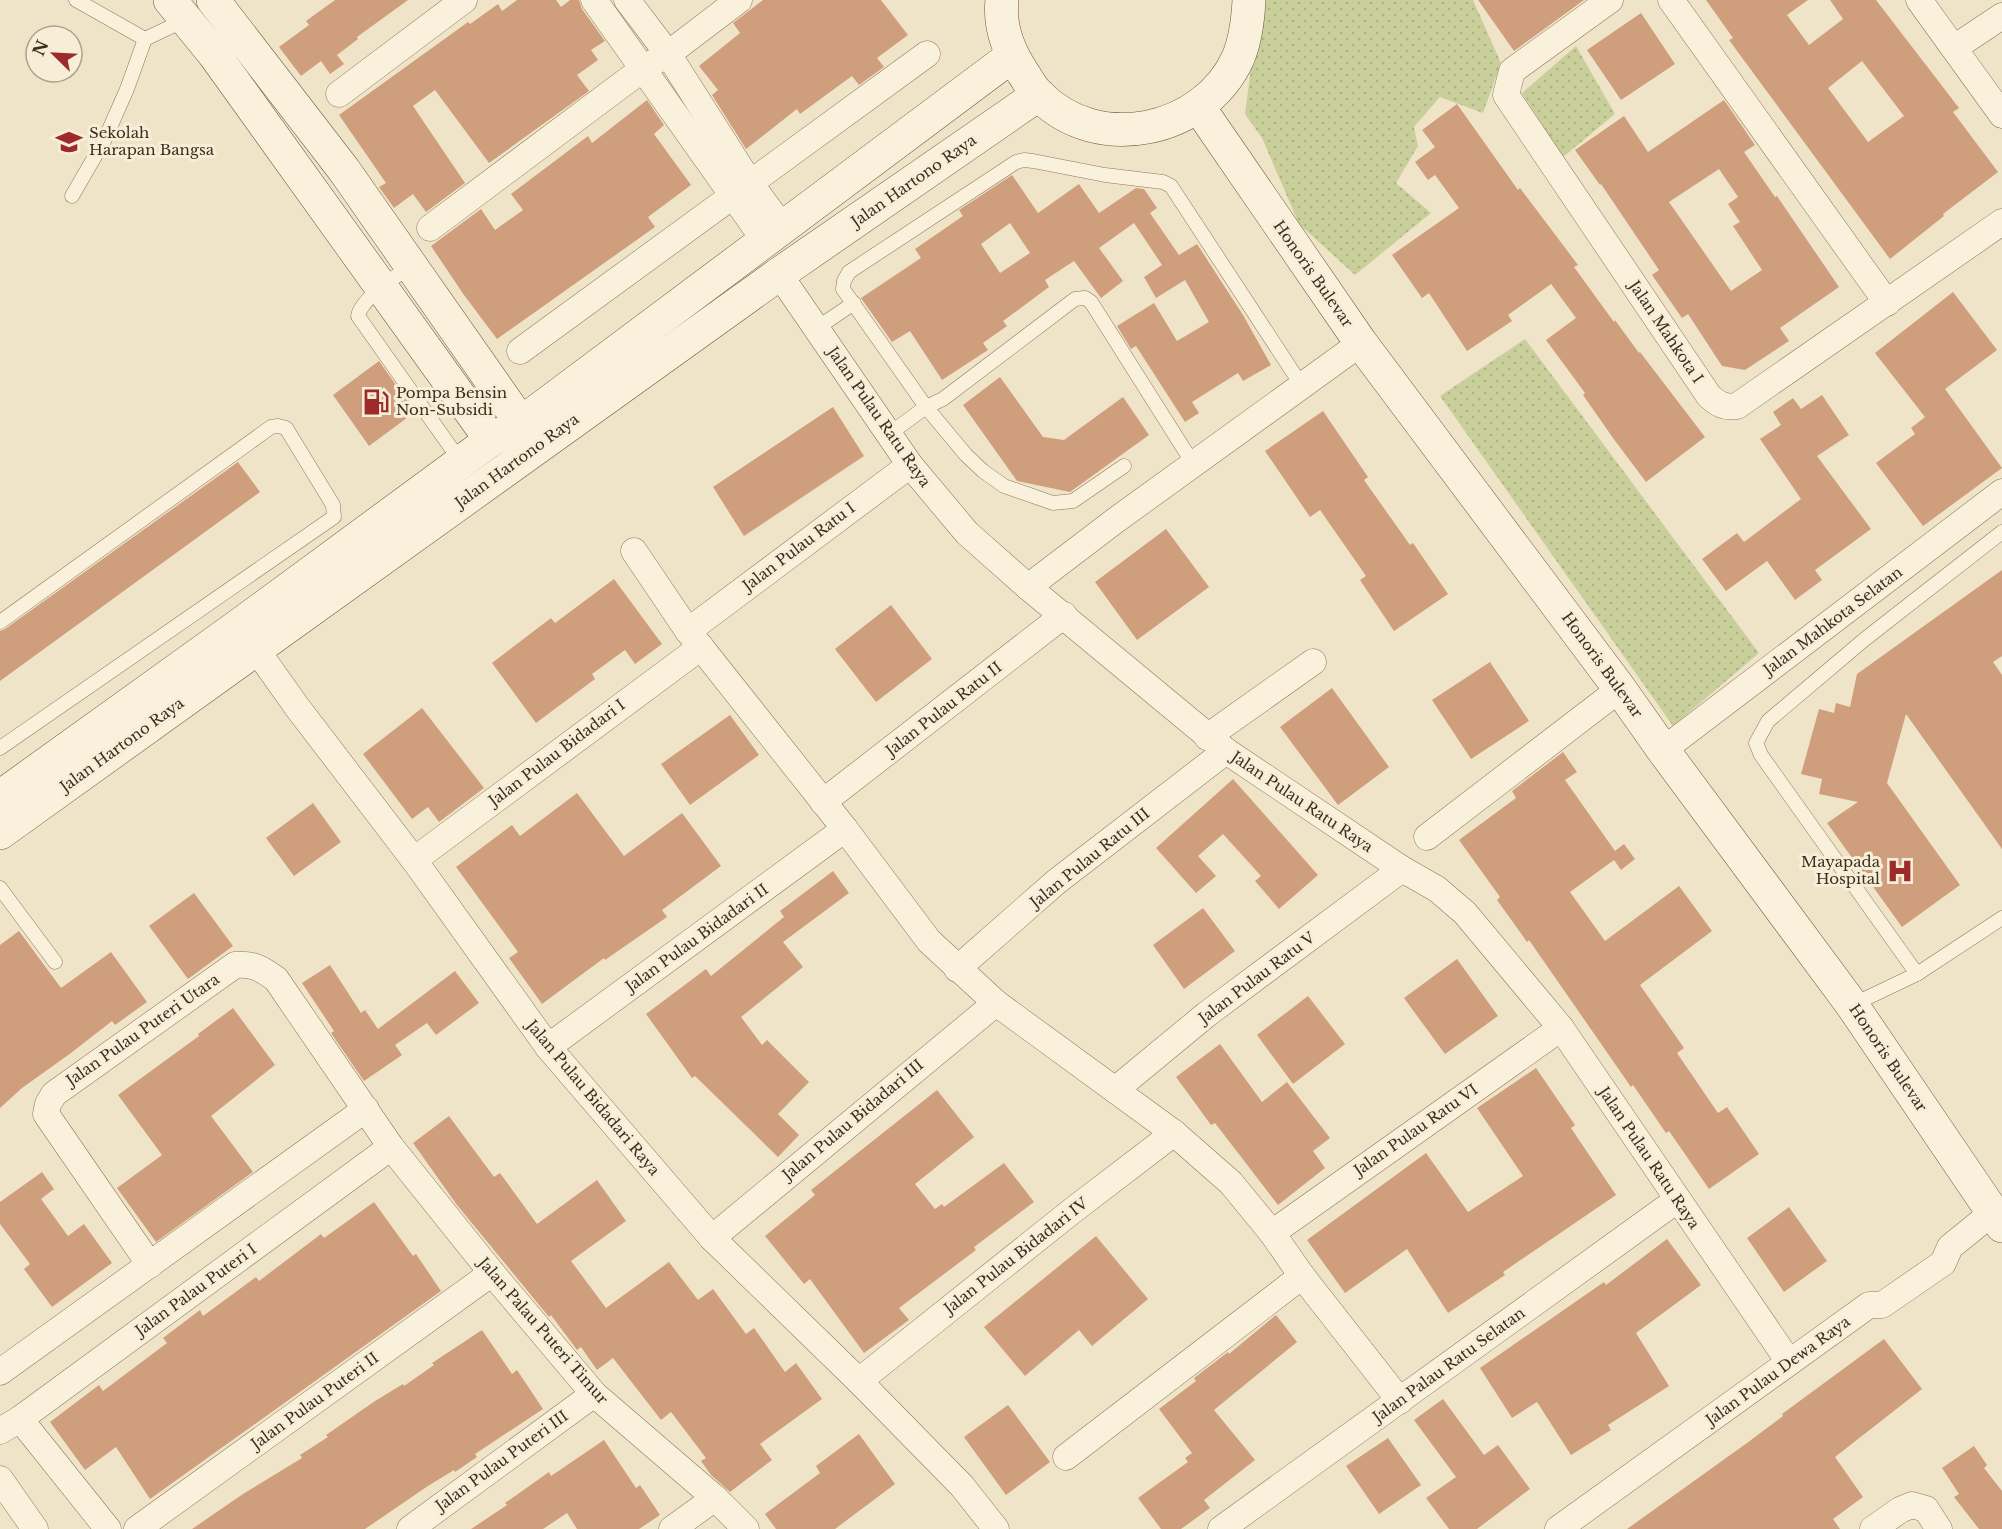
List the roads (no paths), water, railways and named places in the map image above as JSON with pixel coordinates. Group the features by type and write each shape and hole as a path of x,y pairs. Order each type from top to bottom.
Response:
{"street":[{"name":"Jalan Hartono Raya","path":"213,0 330,152 412,265 521,423"},
{"path":"339,94 465,0"},
{"path":"594,0 644,68 742,189 774,234"},
{"path":"627,0 668,54 742,189"},
{"path":"430,228 739,0"},
{"path":"1002,0 1004,32 1012,56 1038,95 1066,116 1099,128 1133,130 1167,123 1198,106 1221,85 1238,58 1247,28 1249,0"},
{"name":"Jalan Mahkota I","path":"1610,0 1512,71 1506,95 1709,396 1720,406 1737,406 2002,222"},
{"path":"1671,0 1887,303"},
{"path":"1919,0 2002,116"},
{"path":"178,10 382,287 491,440"},
{"path":"1953,48 2002,16"},
{"path":"520,351 927,54"},
{"name":"Jalan Hartono Raya","path":"0,833 247,637 342,530 461,462 491,440 521,423 1012,56"},
{"name":"Jalan Hartono Raya","path":"0,797 247,637 1038,95"},
{"name":"Honoris Bulevar","path":"1198,106 1361,344 1620,689 1852,1005 1997,1220"},
{"name":"Jalan Pulau Ratu Raya","path":"779,274 910,465 967,534 1216,744 1402,869 1437,889 1465,913 1561,1028 1789,1362"},
{"path":"1028,587 1116,520 1361,344"},
{"name":"Jalan Pulau Ratu I","path":"694,639 910,465"},
{"name":"Jalan Mahkota Selatan","path":"1663,750 2002,492"},
{"path":"634,551 694,639 824,802 929,941 996,1003 1174,1133 1231,1184 1272,1233 1302,1276 1400,1401"},
{"name":"Jalan Pulau Ratu II","path":"824,802 1064,615"},
{"name":"Jalan Pulau Bidadari Raya","path":"247,637 297,707 414,860 548,1047 712,1238 859,1381 962,1486 996,1529"},
{"name":"Jalan Pulau Bidadari I","path":"414,860 694,639"},
{"name":"Jalan Pulau Ratu III","path":"957,969 1313,662"},
{"path":"1427,837 1620,689"},
{"name":"Jalan Pulau Bidadari II","path":"548,1047 845,829"},
{"name":"Jalan Pulau Ratu V","path":"1115,1090 1207,1014 1402,869"},
{"name":"Jalan Pulau Puteri Utara","path":"150,1265 46,1114 48,1104 54,1094 235,965 246,964 259,966 276,979 366,1109"},
{"name":"Jalan Pulau Bidadari III","path":"712,1238 996,1003"},
{"name":"Jalan Pulau Ratu VI","path":"1272,1233 1561,1028"},
{"path":"0,1372 366,1109"},
{"name":"Jalan Palau Puteri Timur","path":"366,1109 391,1147 492,1273 594,1394 715,1498 746,1529"},
{"name":"Jalan Pulau Bidadari IV","path":"859,1381 1072,1211 1174,1133"},
{"name":"Jalan Palau Puteri I","path":"10,1425 391,1147"},
{"name":"Jalan Palau Ratu Selatan","path":"1221,1529 1677,1200"},
{"name":"Jalan Pulau Dewa Raya","path":"1558,1529 1869,1305 1882,1305 1943,1263 1950,1247 1997,1220"},
{"name":"Jalan Pulau Puteri II","path":"137,1529 492,1273"},
{"path":"1066,1457 1302,1276"},
{"name":"Jalan Pulau Puteri III","path":"410,1529 594,1394"},
{"path":"10,1425 108,1529"},
{"path":"0,1479 35,1529"},
{"path":"672,1529 715,1498"},
{"path":"1873,1529 1900,1510 1912,1505 1926,1509 1939,1529"}],"lane":[{"path":"76,0 146,39"},
{"path":"72,196 105,139 128,89 146,39 178,10"},
{"path":"1124,466 1073,501 1053,503 1039,500 1004,486 966,455 926,408 843,289 849,272 1016,162 1033,160 1162,182 1171,186 1302,386"},
{"path":"412,265 382,287 359,311 358,316 461,462"},
{"path":"889,434 943,399 1075,299 1085,298 1091,302 1194,465"},
{"path":"817,328 854,303"},
{"path":"0,622 271,427 286,428 333,505 342,530 0,748"},
{"path":"1917,974 1761,755 1756,743 1768,721 1865,639 2002,532"},
{"path":"0,888 55,962"},
{"path":"1852,1005 1917,974 2002,918"}],"place":[{"name":"Sekolah Harapan Bangsa","path":"69,142"},
{"name":"Pompa Bensin Non-Subsidi","path":"376,402"},
{"name":"Mayapada Hospital","path":"1900,871"}]}
